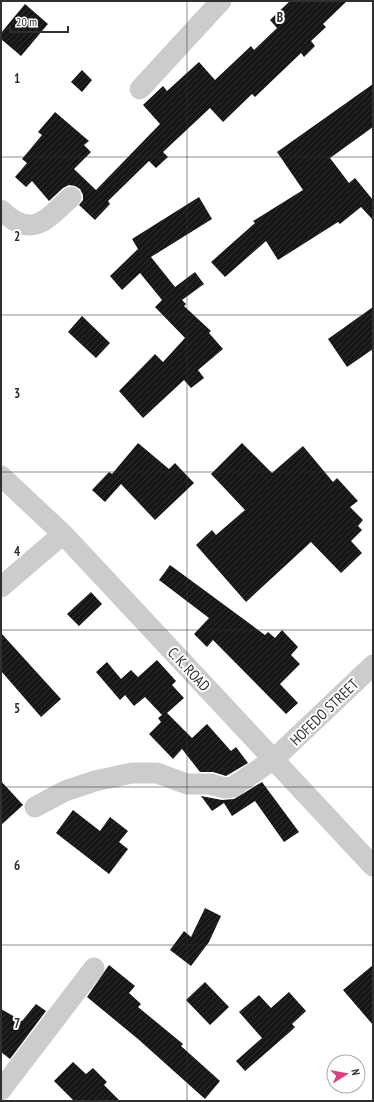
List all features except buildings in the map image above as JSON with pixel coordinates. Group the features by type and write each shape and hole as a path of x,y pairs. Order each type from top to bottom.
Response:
{"street":[{"path":"140,89 221,1"},
{"path":"1,210 8,217 25,226 42,223 71,197"},
{"name":"C. K. ROAD","path":"1,476 62,534 373,866"},
{"path":"1,587 62,534"},
{"name":"HOFEDO STREET","path":"35,807 65,791 96,780 132,773 157,773 186,784 210,784 225,788 233,788 274,759 373,665"},
{"path":"1,1090 94,968"}]}
